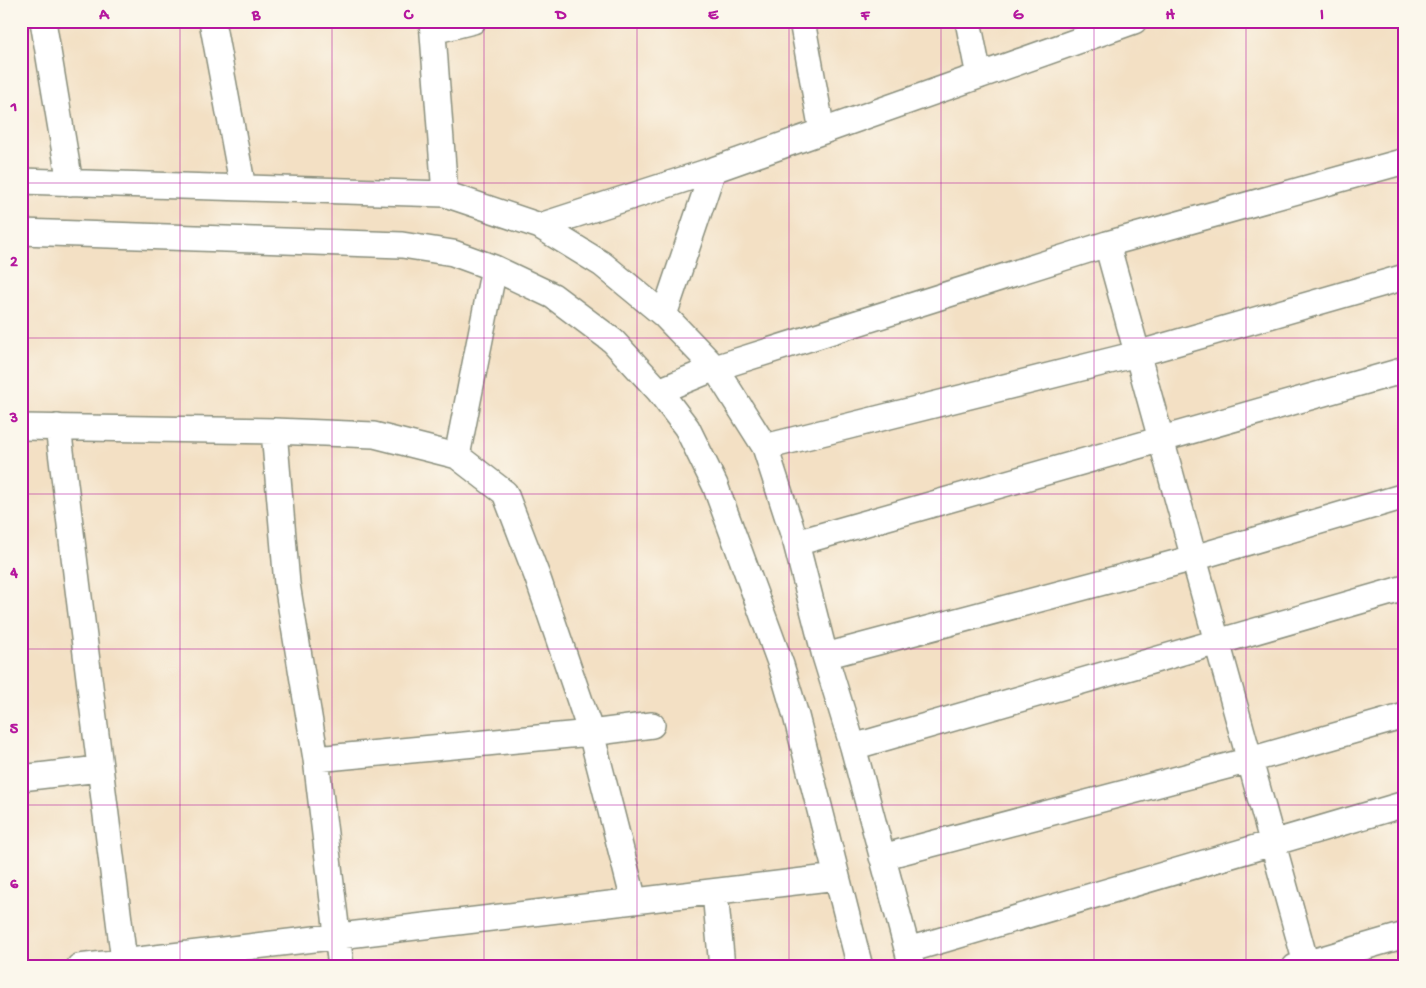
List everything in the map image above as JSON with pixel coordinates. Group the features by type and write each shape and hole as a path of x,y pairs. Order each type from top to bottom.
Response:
{"street":[{"path":"43,21 70,183"},
{"path":"212,21 243,188"},
{"path":"445,194 432,26 473,21"},
{"path":"802,21 822,131"},
{"path":"968,21 979,76"},
{"path":"540,226 713,170 1134,21"},
{"path":"659,391 714,368 1107,244 1405,161"},
{"path":"664,315 713,170"},
{"path":"21,181 445,194 540,226 602,264 664,315 714,368 765,447 796,542 825,656 853,748 910,958 1273,843 1405,804"},
{"path":"21,232 402,245 453,253 494,268 553,296 613,341 659,391 687,428 715,485 780,665 796,716 860,967"},
{"path":"1107,244 1273,843 1303,966 1405,935"},
{"path":"457,456 494,268"},
{"path":"765,447 1137,354 1405,277"},
{"path":"796,542 1405,370"},
{"path":"21,427 274,431 374,435 457,456 505,493 537,576 591,733 634,902"},
{"path":"58,427 124,962"},
{"path":"274,431 286,584 316,759 342,967"},
{"path":"825,656 1194,558 1405,496"},
{"path":"853,748 1405,588"},
{"path":"882,857 1250,760 1405,716"},
{"path":"316,759 591,733 652,724"},
{"path":"21,778 100,769"},
{"path":"79,967 837,877"},
{"path":"715,892 722,967"}]}
